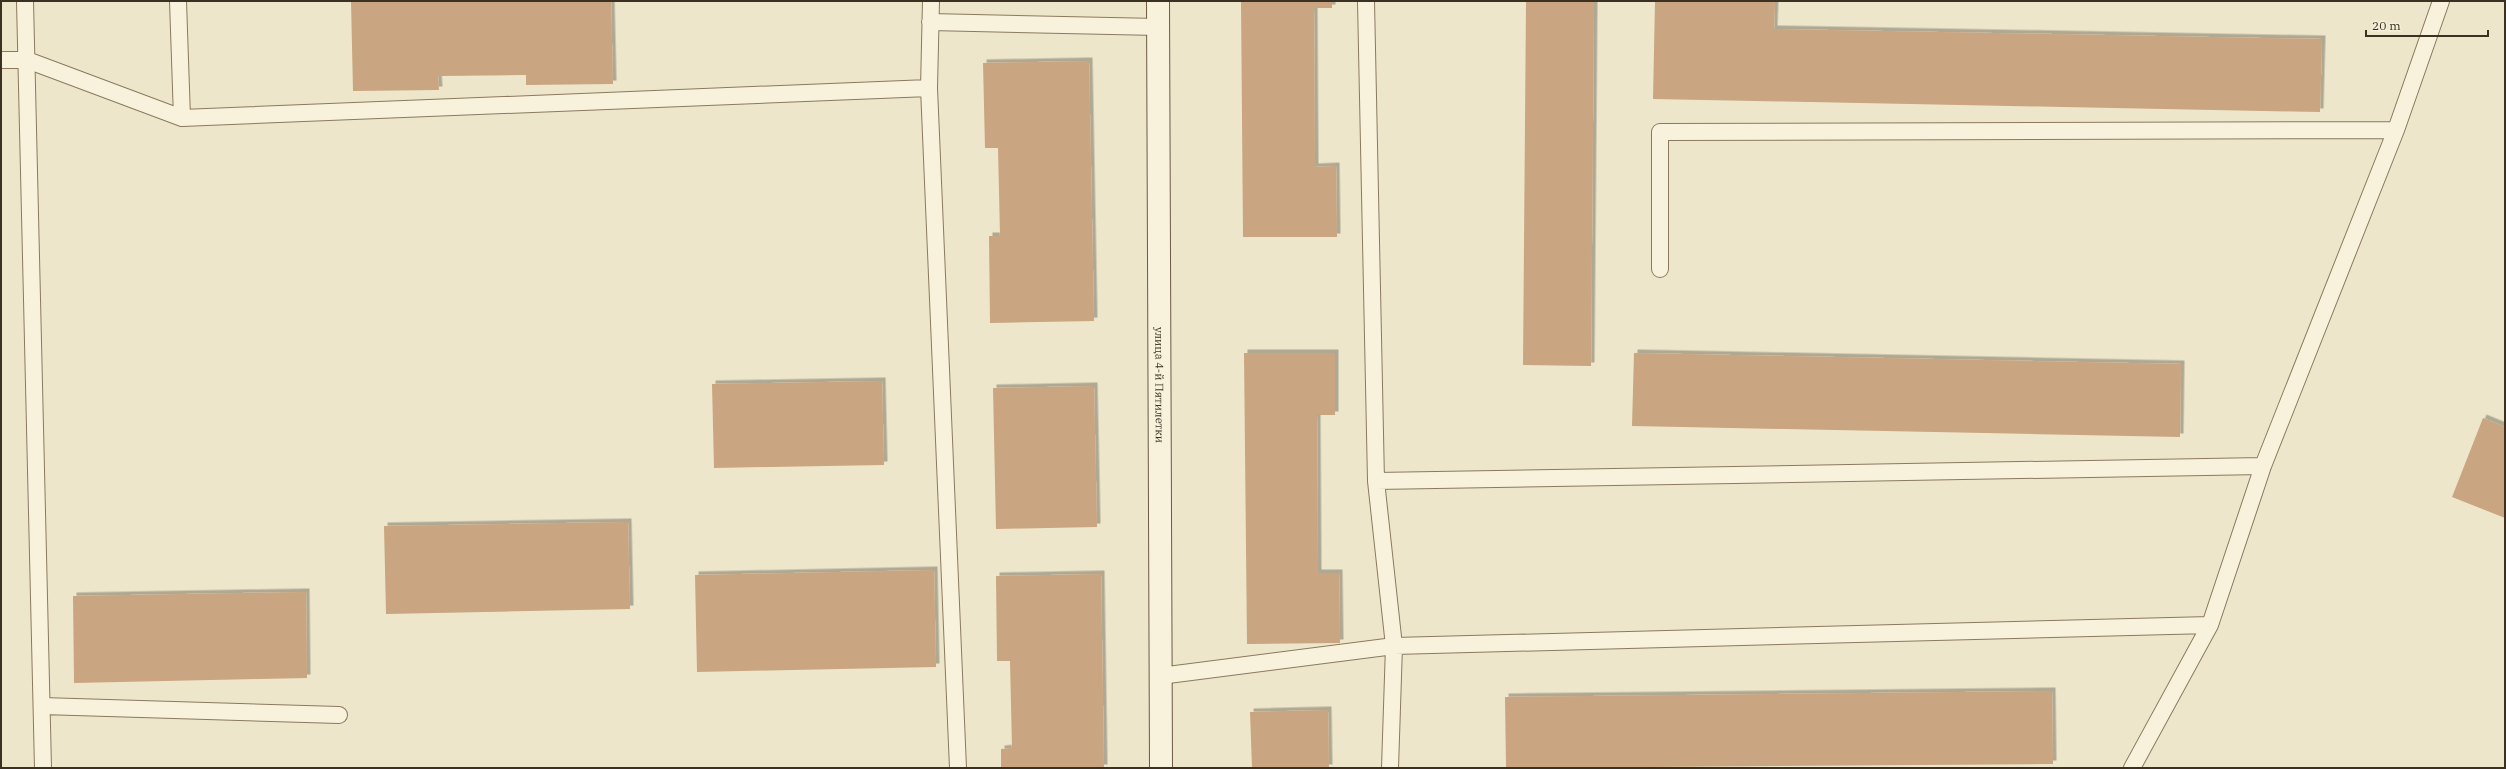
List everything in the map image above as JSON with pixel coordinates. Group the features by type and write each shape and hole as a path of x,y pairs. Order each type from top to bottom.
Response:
{"street":[{"name":"улица 4-й Пятилетки","path":"1158,1 1161,768"}],"lane":[{"path":"25,1 43,768"},
{"path":"178,1 182,118"},
{"path":"931,1 929,88 958,768"},
{"path":"1366,1 1376,481 1394,646 1390,768"},
{"path":"2132,768 2210,625 2263,466 2396,130 2441,1"},
{"path":"930,22 1158,27"},
{"path":"1,60 27,60 182,118 929,88"},
{"path":"1660,270 1660,132 2396,130"},
{"path":"1376,481 2263,466"},
{"path":"1160,676 1394,646 2210,625"},
{"path":"42,706 340,715"}],"building":[{"path":"351,1 611,1 613,84 526,85 526,75 438,76 439,90 353,91"},
{"path":"1241,1 1332,1 1332,8 1314,8 1315,167 1336,166 1337,237 1243,237"},
{"path":"1526,1 1594,1 1591,366 1523,365"},
{"path":"1655,1 1775,1 1774,29 2322,39 2320,112 1653,99"},
{"path":"1089,61 1094,321 990,323 989,236 1000,236 998,148 985,148 983,63"},
{"path":"1244,353 1335,353 1335,415 1317,415 1318,573 1339,573 1340,643 1247,644"},
{"path":"1634,353 2181,364 2180,437 1632,426"},
{"path":"882,381 884,465 714,468 712,384"},
{"path":"1094,386 1097,527 996,529 993,388"},
{"path":"2483,418 2505,427 2505,518 2452,497"},
{"path":"628,522 630,609 386,614 384,526"},
{"path":"934,570 936,667 697,672 695,575"},
{"path":"1101,574 1104,768 1001,768 1001,749 1012,748 1010,661 997,661 996,576"},
{"path":"306,592 307,678 74,683 73,596"},
{"path":"2052,691 2053,764 1506,768 1505,697"},
{"path":"1328,710 1329,768 1252,768 1250,712"}]}
